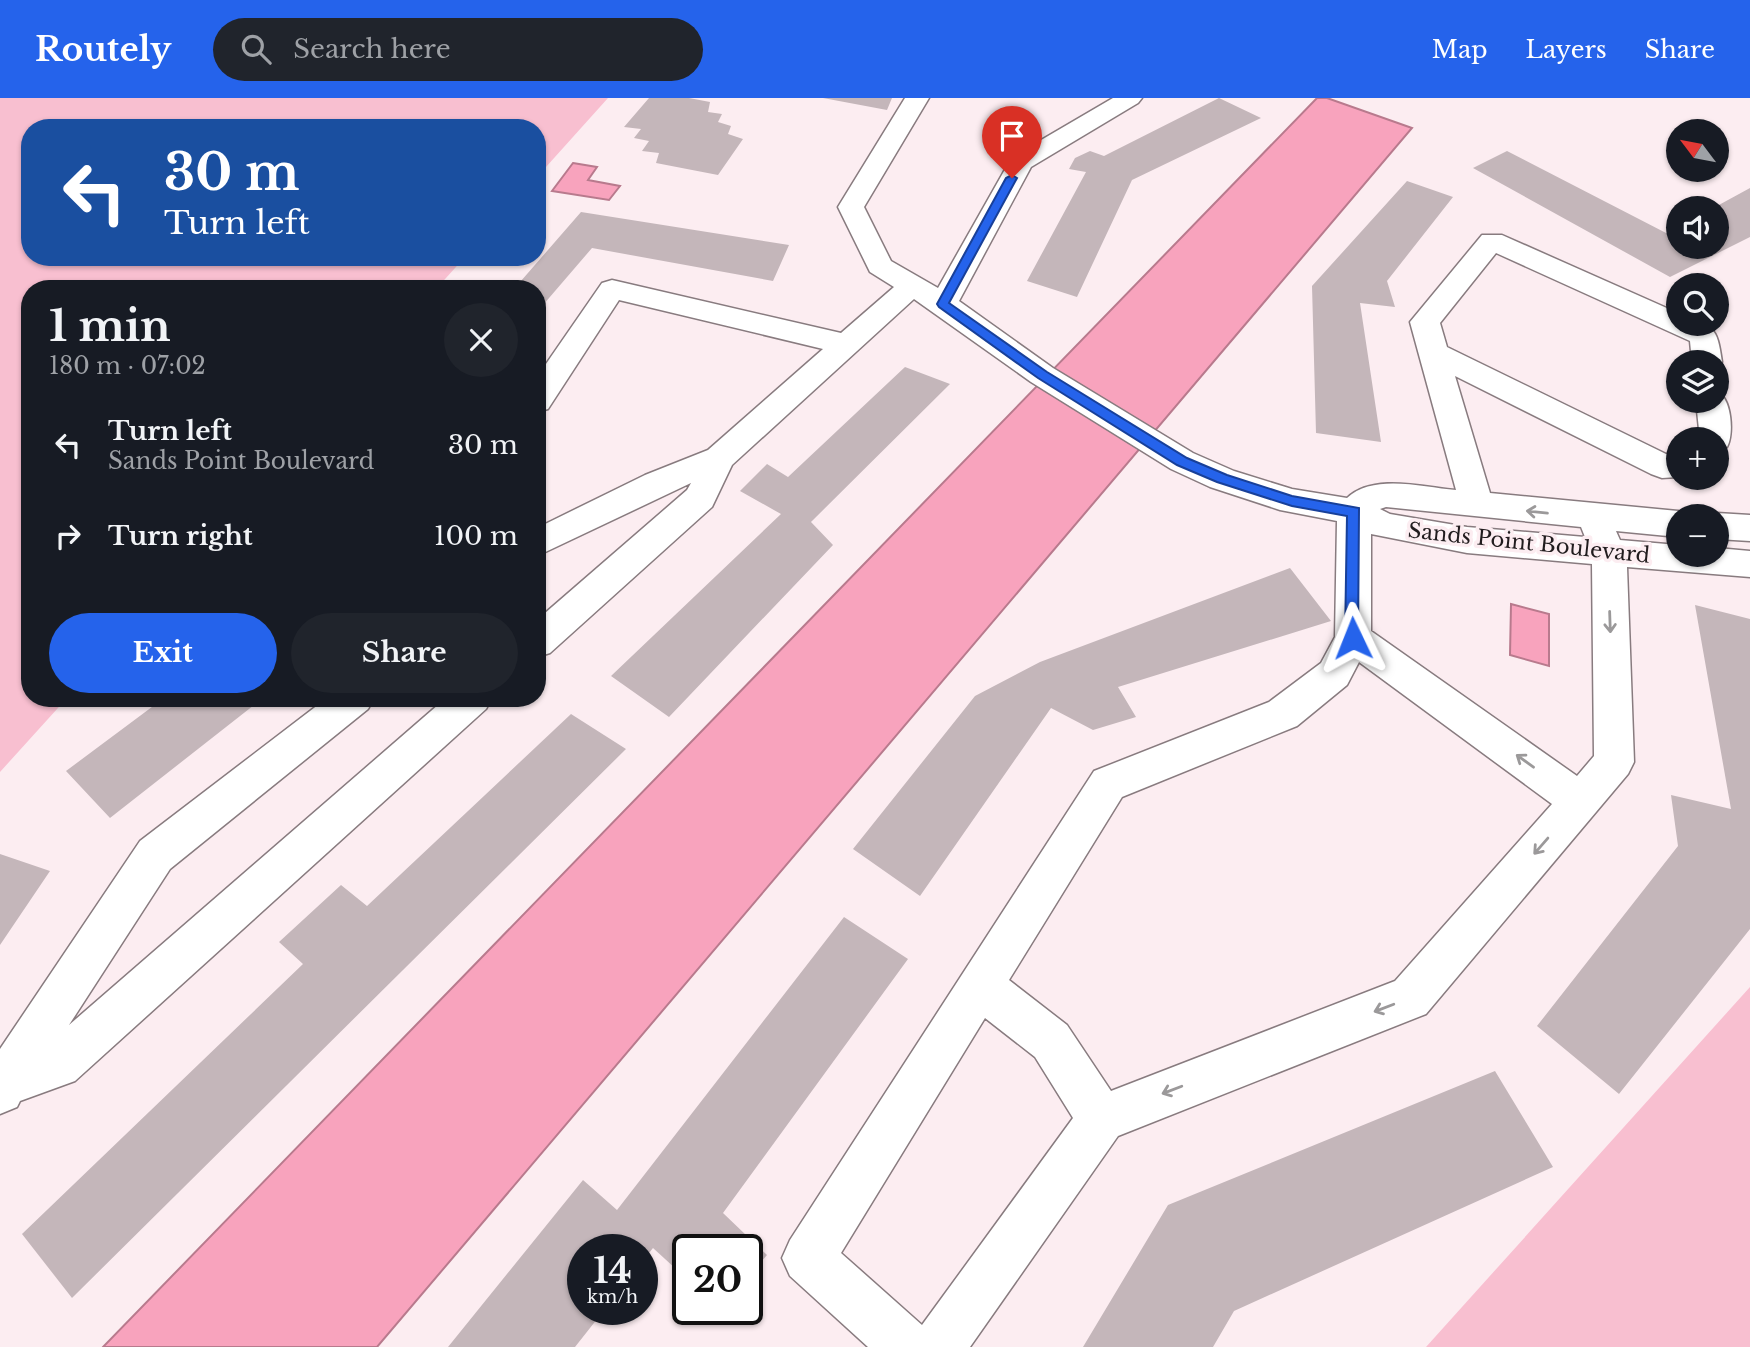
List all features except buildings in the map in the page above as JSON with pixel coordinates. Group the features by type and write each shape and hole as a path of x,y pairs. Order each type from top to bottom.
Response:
{"lane":[{"name":"Sands Point Boulevard","path":"917,98 851,207 880,266 943,304 1042,375 1182,461 1222,479 1292,501 1354,512 1384,526 1467,540 1601,536 1666,526"},
{"path":"943,304 1021,162 1130,98"},
{"path":"1478,506 1431,351 1425,322 1492,241 1704,336 1706,350"},
{"path":"546,539 657,484 719,458 911,287"},
{"path":"546,388 612,289 849,345"},
{"path":"1431,351 1666,466"},
{"path":"546,634 700,498 719,458"},
{"name":"Sands Point Boulevard","path":"1354,512 1364,502 1385,495 1478,506 1601,536 1750,564"},
{"path":"907,1347 808,1258 1108,784 1283,714 1334,674 1353,638 1354,512"},
{"path":"1729,527 1750,528"},
{"path":"938,1347 1101,1119 1410,998 1614,762 1601,536"},
{"path":"1353,638 1580,801"},
{"path":"2,1087 155,855 344,707"},
{"path":"2,1087 59,1065 463,707"},
{"path":"980,986 1051,1041 1101,1119"}],"shaded area":[{"path":"0,98 608,98 546,167 546,119 21,119 21,266 457,266 444,280 21,280 21,707 59,707 0,772"},
{"path":"1317,98 1327,98 1412,128 377,1347 103,1347"},
{"path":"573,163 597,167 588,180 620,186 609,200 552,191"},
{"path":"1511,604 1549,614 1549,666 1510,655"},
{"path":"1750,987 1750,1347 1426,1347"}],"route":[{"path":"1012,178 943,304 1042,375 1182,461 1222,479 1292,501 1354,512 1351,607 1353,638"}]}
